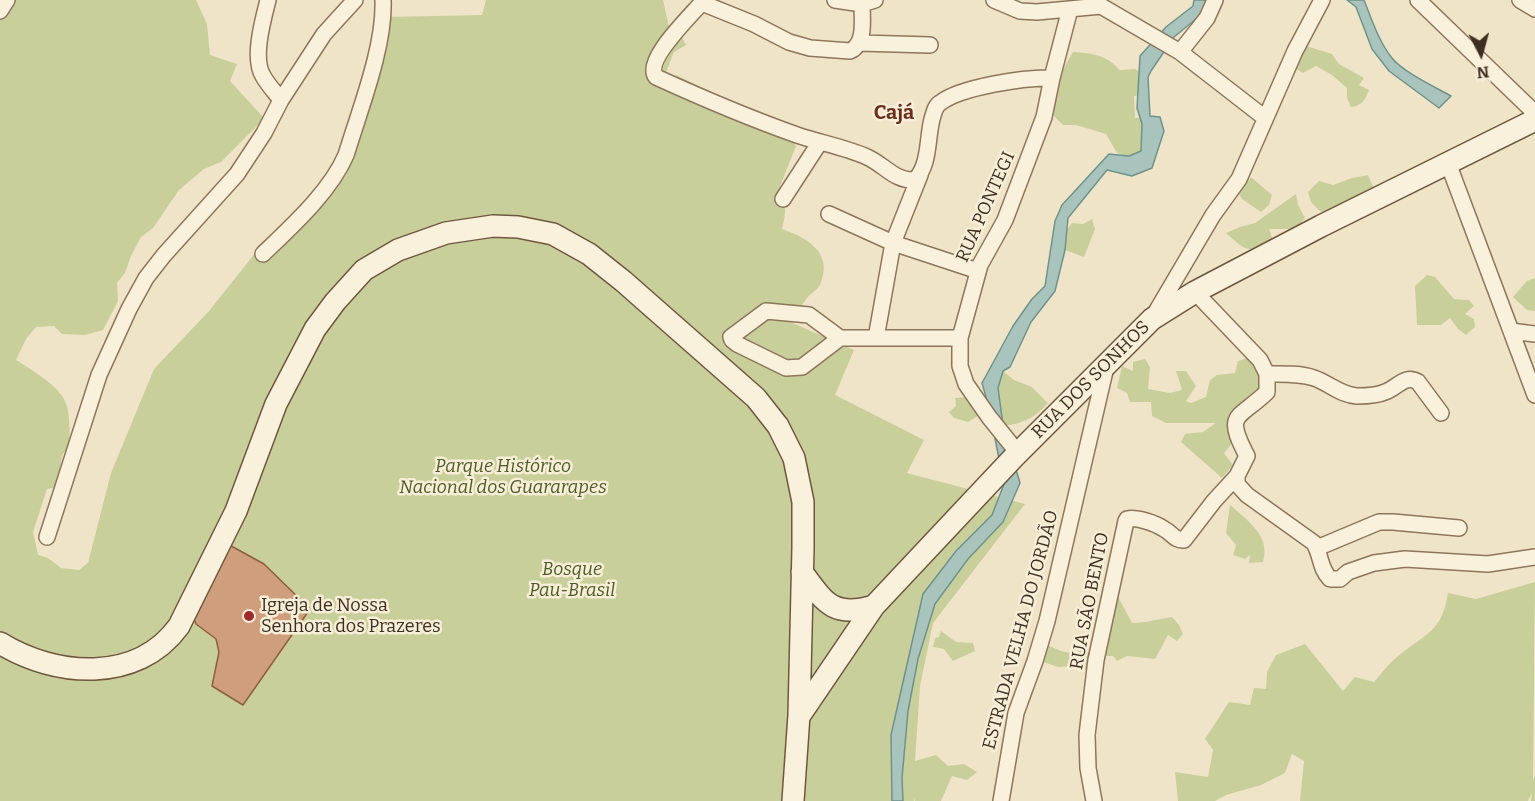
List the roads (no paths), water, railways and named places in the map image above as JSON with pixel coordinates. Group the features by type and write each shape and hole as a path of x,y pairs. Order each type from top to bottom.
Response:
{"main road":[{"name":"RUA DOS SONHOS","path":"800,716 874,606 991,481 1015,451 1152,319 1196,292 1321,226 1535,120"},
{"path":"0,643 15,652 43,663 71,669 91,670 134,661 166,642 179,626 236,511 276,404 315,329 364,270 415,243 446,233 472,228 518,227 540,230 567,241 589,254 756,398 778,426 796,464 803,502 800,716 792,801"},
{"path":"802,572 821,598 836,608 851,611 874,606"}],"street":[{"path":"0,11 7,0"},
{"path":"268,0 261,33 259,64 262,75 281,100"},
{"path":"47,537 99,375 146,278 237,174 324,34 355,0"},
{"path":"263,254 327,188 339,172 378,45 382,23 382,0"},
{"path":"835,0 869,2 860,43 856,49 850,51 810,48 789,42 703,1 664,46 653,67 653,73 656,77 797,135 866,156 898,178 915,180 920,175"},
{"path":"994,0 1020,11 1032,6 1070,9 1101,3 1176,50 1265,118"},
{"path":"1176,50 1207,18 1215,0"},
{"path":"1152,319 1214,215 1239,179 1295,51 1322,0"},
{"path":"1418,0 1535,113"},
{"path":"1520,0 1535,9"},
{"name":"RUA PONTEGI","path":"1015,451 966,384 960,366 960,338 978,271 987,250 998,235 1013,200 1044,117 1070,9"},
{"path":"860,43 930,45"},
{"path":"876,338 892,243 920,175 936,106 969,91 1004,83 1052,78"},
{"path":"783,199 820,142"},
{"path":"1448,163 1535,395"},
{"path":"829,214 892,243 978,271"},
{"path":"1196,292 1260,360 1267,374 1268,392 1242,411 1235,422 1237,436 1247,456 1237,476 1237,484 1244,493 1307,538 1317,548 1322,569 1330,579 1340,579 1348,572 1374,563 1405,559 1450,560 1477,564 1535,557"},
{"path":"840,338 802,368 786,368 737,344 731,337 766,311 809,315 840,338 960,338"},
{"path":"1511,331 1535,334"},
{"name":"ESTRADA VELHA DO JORDÃO","path":"1001,801 1016,713 1047,621 1106,364"},
{"path":"1267,374 1295,374 1311,377 1340,392 1358,396 1382,394 1411,379 1418,382 1441,413"},
{"name":"RUA SÃO BENTO","path":"1094,801 1088,768 1087,735 1096,660 1127,519 1158,525 1176,539 1185,540 1219,494 1237,476"},
{"path":"1317,548 1379,522 1459,528"}],"water":[{"path":"1194,0 1206,0 1206,7 1196,19 1174,37 1148,77 1150,116 1160,117 1164,131 1152,168 1132,176 1107,170 1068,218 1065,250 1055,291 1031,322 1010,367 1003,371 998,388 1003,425 1020,483 1003,522 968,559 935,604 918,659 908,711 902,778 903,801 892,801 891,735 923,594 956,551 992,515 1004,484 982,383 1013,326 1032,299 1045,286 1055,221 1062,205 1109,154 1129,156 1141,151 1142,124 1137,108 1140,56 1166,27 1193,6"},
{"path":"1347,0 1364,0 1387,52 1397,63 1451,96 1439,108 1389,71 1372,49 1356,7"}],"place":[{"name":"Igreja de Nossa Senhora dos Prazeres","path":"249,616"}],"district":[{"name":"Cajá","path":"894,113"}],"park label":[{"name":"Parque Histórico Nacional dos Guararapes","path":"503,477"},
{"name":"Bosque Pau-Brasil","path":"572,580"}]}
